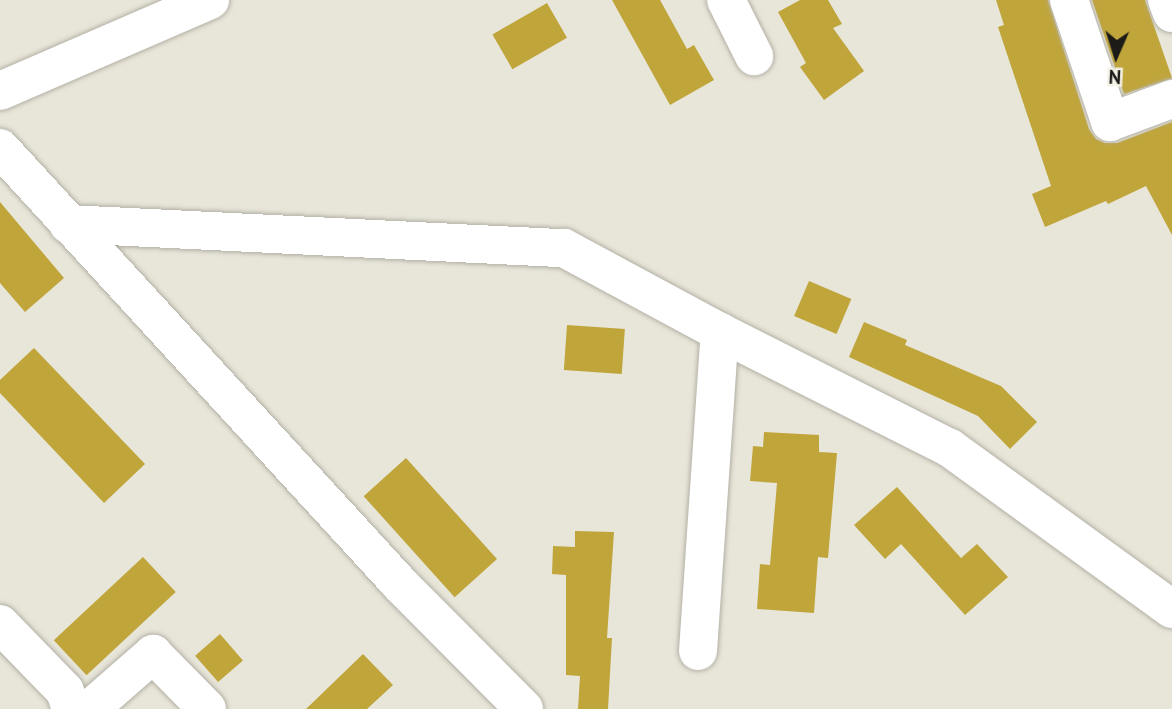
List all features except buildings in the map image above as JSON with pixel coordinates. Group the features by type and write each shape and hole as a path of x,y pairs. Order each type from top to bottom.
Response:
{"street":[{"path":"0,91 211,0"},
{"path":"726,0 754,56"},
{"path":"1069,0 1111,122 1172,99"},
{"path":"1167,0 1172,13"},
{"path":"0,148 400,584 524,709"},
{"path":"68,224 564,248 720,332 950,448 1172,609"},
{"path":"698,651 720,332"},
{"path":"0,624 65,691 71,709"},
{"path":"90,709 153,654 207,709"}]}
